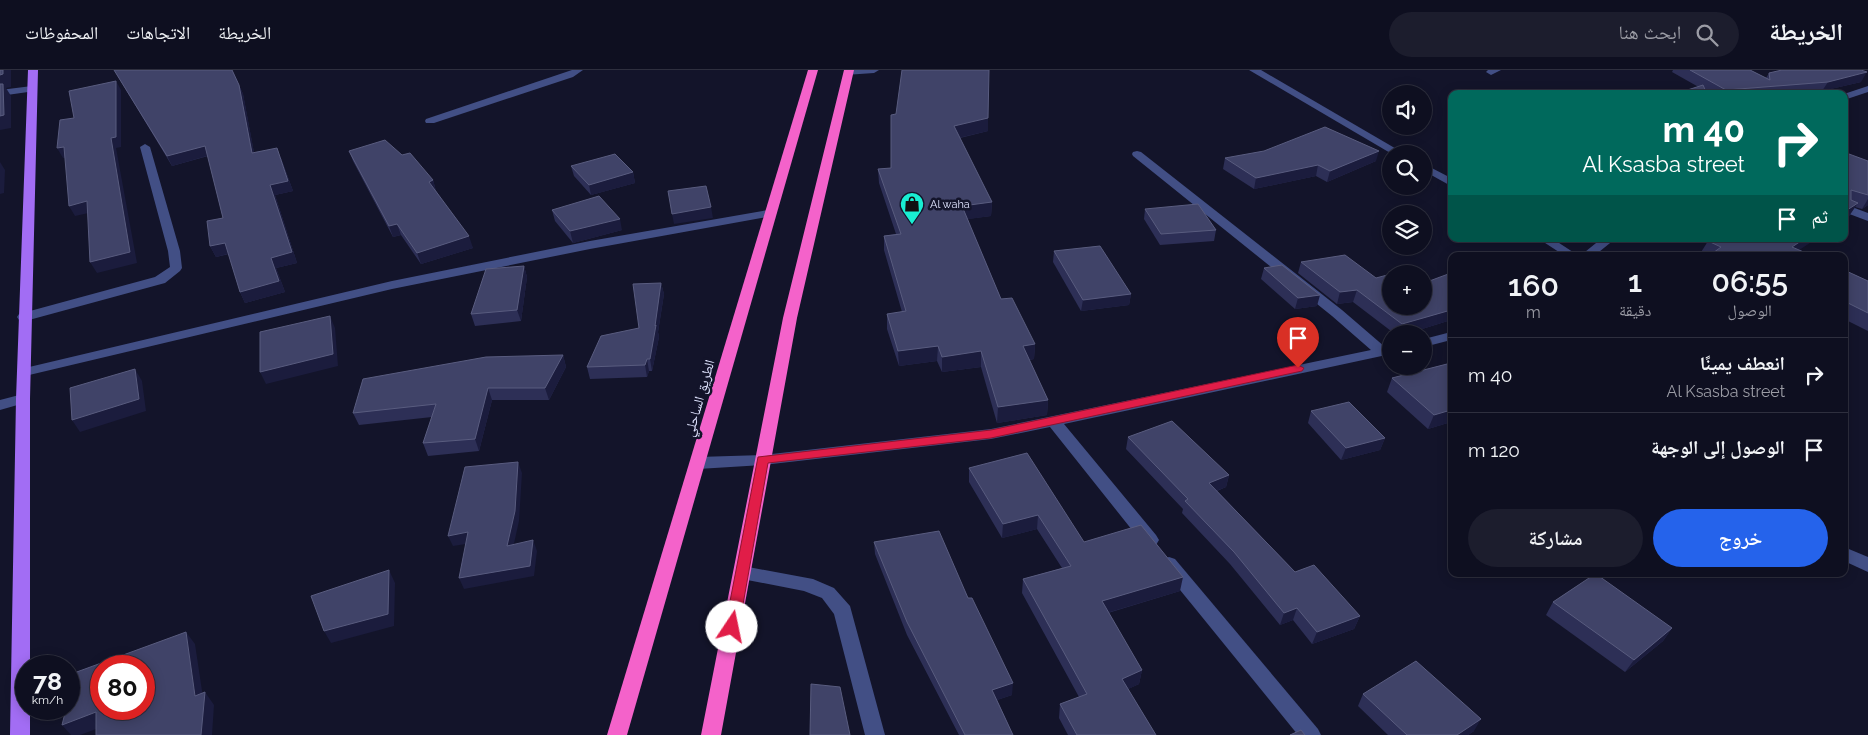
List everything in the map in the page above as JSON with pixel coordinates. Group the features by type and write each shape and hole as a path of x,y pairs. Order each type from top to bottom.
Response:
{"highway":[{"name":"الطريق الساحلي","path":"617,735 698,463 768,214 813,70"},
{"path":"711,735 790,318 849,71"}],"main road":[{"path":"20,735 22,399 25,372 24,317 33,70"}],"street":[{"path":"430,121 570,75 578,70"},
{"path":"849,71 874,70"},
{"path":"1254,70 1384,145"},
{"path":"0,93 32,89"},
{"path":"1848,96 1868,89"},
{"path":"24,317 160,280 176,268 174,251 145,147"},
{"path":"1136,154 1382,347"},
{"path":"1432,172 1448,181"},
{"path":"1848,210 1868,217"},
{"path":"25,372 392,284 590,245 768,214"},
{"path":"1550,242 1566,252"},
{"path":"1591,252 1604,242"},
{"path":"1432,341 1448,337"},
{"path":"698,463 763,460 991,434 1382,352"},
{"path":"0,405 22,399"},
{"path":"1054,421 1311,735"},
{"path":"1848,556 1868,564"},
{"path":"743,573 807,584 828,593 844,611 875,735"}],"building":[{"path":"114,70 232,70 239,85 252,153 277,148 288,181 270,185 292,252 271,258 279,281 240,292 225,243 210,246 207,221 223,218 205,146 167,156"},
{"path":"902,70 989,70 988,118 954,126 992,202 962,206 1001,299 1012,298 1035,344 1023,346 1048,400 998,407 981,351 942,357 938,346 898,351 887,314 906,311 884,236 901,234 878,169 891,168 891,115 896,114"},
{"path":"1690,70 1750,70 1770,80 1769,73 1782,70 1861,70 1867,72 1828,82 1726,90"},
{"path":"116,81 116,137 111,138 130,252 90,262 87,201 69,206 64,147 57,148 60,120 74,118 69,91"},
{"path":"0,84 3,84 4,115 0,116"},
{"path":"1703,85 1705,90 1687,90"},
{"path":"1325,127 1379,151 1330,171 1318,165 1256,178 1225,158 1264,151"},
{"path":"385,140 402,155 410,153 433,180 429,182 469,236 417,253 397,224 389,226 349,151"},
{"path":"615,154 633,172 589,185 571,166"},
{"path":"1848,155 1868,161 1868,195 1851,190 1851,200 1858,203 1848,209"},
{"path":"706,186 711,207 672,214 668,191"},
{"path":"599,196 620,219 570,231 552,210"},
{"path":"1198,204 1216,230 1161,234 1145,209"},
{"path":"1710,242 1800,242 1792,247 1804,252 1714,252 1721,247"},
{"path":"1100,246 1131,294 1083,300 1054,251"},
{"path":"1345,255 1376,278 1382,276 1382,309 1357,290 1340,292 1301,262"},
{"path":"1282,265 1320,295 1298,298 1264,268"},
{"path":"524,266 517,310 471,314 486,269"},
{"path":"1848,272 1868,281 1868,313 1848,303"},
{"path":"1448,274 1448,311 1402,324 1390,315 1432,315 1432,280"},
{"path":"661,283 650,359 647,359 645,365 587,367 601,336 639,328 633,284"},
{"path":"330,316 333,354 260,372 260,332"},
{"path":"563,355 545,388 488,388 475,439 423,443 436,404 353,413 363,379 486,357"},
{"path":"1448,364 1448,411 1434,415 1392,378 1404,375 1432,375 1432,368"},
{"path":"135,369 139,399 72,420 70,388"},
{"path":"1349,402 1385,438 1346,448 1311,411"},
{"path":"1172,421 1229,475 1209,483 1295,572 1314,565 1360,616 1317,632 1297,608 1284,613 1234,552 1185,501 1188,499 1128,437"},
{"path":"1027,453 1084,542 1141,525 1183,577 1102,601 1142,670 1122,679 1156,735 1077,735 1060,704 1087,694 1023,579 1071,566 1038,515 1003,524 969,468"},
{"path":"518,462 515,511 507,546 533,540 530,566 459,578 468,532 448,536 465,467"},
{"path":"939,531 968,598 972,598 1013,683 992,690 1013,735 965,735 907,622 874,542"},
{"path":"389,570 388,614 324,631 311,596"},
{"path":"1590,577 1600,577 1672,628 1634,660 1553,602"},
{"path":"186,632 195,696 205,692 201,735 96,735 96,720 155,720 155,655 123,655"},
{"path":"1416,661 1481,719 1457,735 1407,735 1363,694"},
{"path":"90,667 90,714 80,718 80,671"},
{"path":"811,684 840,687 850,735 810,735"},
{"path":"63,720 75,720 62,725"},
{"path":"1301,730 1305,735 1290,735"}],"place":[{"name":"Al waha","path":"912,225"}],"route":[{"path":"732,627 763,460 991,434 1298,368"}]}
